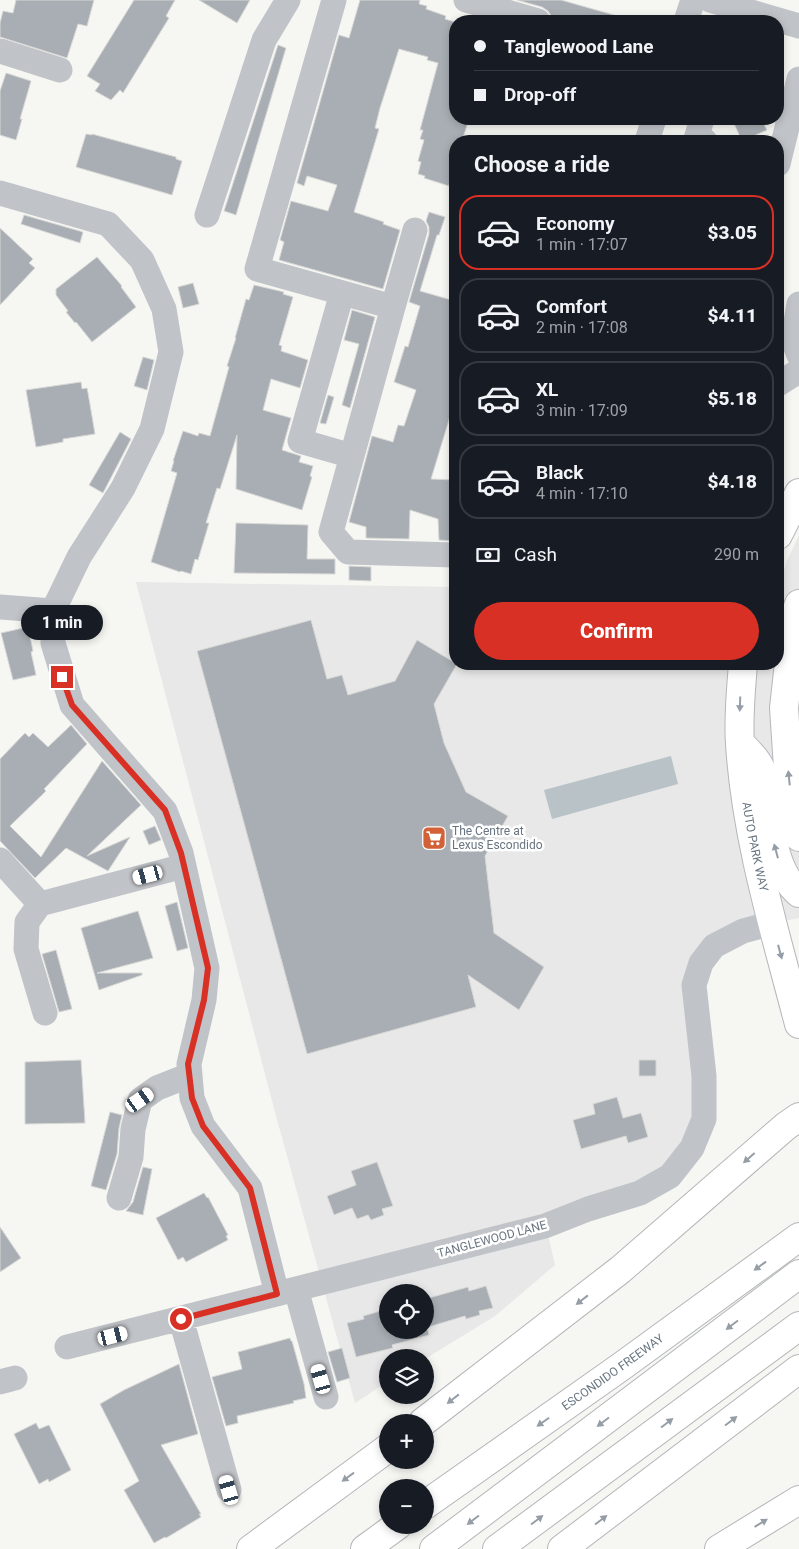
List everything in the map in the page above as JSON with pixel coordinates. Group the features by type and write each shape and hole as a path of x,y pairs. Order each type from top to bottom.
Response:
{"main road":[{"path":"784,523 799,493"},
{"path":"799,604 794,618 784,708 789,782 799,837"},
{"name":"AUTO PARK WAY","path":"743,670 740,699 740,743 754,846 799,1024"},
{"path":"740,743 760,766 775,848 783,873 791,886 799,893"},
{"path":"433,1414 620,1270 786,1126 799,1117"},
{"name":"ESCONDIDO FREEWAY","path":"434,1499 614,1372 799,1237"},
{"path":"434,1549 799,1274"},
{"path":"498,1549 799,1326"},
{"path":"562,1549 799,1369"},
{"path":"251,1549 379,1455"},
{"path":"719,1549 799,1500"},
{"path":"365,1549 386,1534"}],"street":[{"path":"207,215 264,40 288,0"},
{"path":"334,0 257,269 392,307"},
{"path":"466,0 517,15"},
{"path":"688,15 692,0"},
{"path":"710,0 734,14"},
{"path":"784,23 799,26"},
{"path":"0,52 60,70"},
{"path":"784,140 799,79"},
{"path":"784,166 799,171"},
{"path":"0,193 108,224 142,260 164,309 171,352 152,428 123,488 79,557 53,611 53,643 72,705 165,810 184,866 208,968 204,1000 188,1064 192,1098 203,1126 250,1188 326,1397"},
{"path":"415,230 392,307 331,532 348,552 449,555"},
{"path":"342,293 300,441 352,456"},
{"path":"790,344 799,304"},
{"path":"784,380 799,371"},
{"path":"0,607 53,611"},
{"path":"0,860 40,904"},
{"path":"45,1013 26,949 27,922 40,904 184,866"},
{"name":"TANGLEWOOD LANE","path":"67,1347 545,1226 588,1209 640,1193 670,1176 692,1148 704,1119 704,1076 694,985 701,963 714,946 743,931 772,923"},
{"path":"119,1198 130,1158 133,1129 140,1100 157,1088 190,1076"},
{"path":"181,1319 229,1490"}],"shaded area":[{"path":"799,535 799,918 772,923 701,963 704,1119 670,1176 546,1226 555,1265 495,1316 434,1353 434,1349 379,1349 379,1387 355,1403 275,1112 136,582 449,587 449,670 784,670 784,570"},
{"path":"671,756 678,784 552,819 544,790"}],"building":[{"path":"16,0 94,0 87,26 78,24 67,58 0,37 0,23 3,11 13,13"},
{"path":"134,0 175,0 166,16 169,18 123,93 120,90 111,100 95,91 100,84 87,76"},
{"path":"199,0 250,0 237,23"},
{"path":"360,0 420,0 419,4 427,6 426,9 446,16 445,19 449,20 449,125 467,125 464,135 449,135 449,186 424,178 425,176 418,174 421,162 418,161 424,140 420,139 423,130 420,130 438,63 427,60 428,57 399,49 380,108 375,128 379,129 354,212 384,222 383,224 400,230 383,289 279,260 284,242 280,240 291,201 328,211 337,185 307,176 304,186 297,183 339,35 349,38"},
{"path":"517,0 561,0 614,15 551,15 542,7"},
{"path":"278,45 286,48 236,215 224,211"},
{"path":"6,73 31,81 16,140 0,135 0,91"},
{"path":"735,125 764,125 767,130 756,135 739,135"},
{"path":"86,134 176,157 176,159 182,161 172,195 76,167"},
{"path":"429,212 445,217 439,235 437,235 420,291 449,299 449,420 431,479 449,480 449,541 439,540 438,519 410,510 409,539 366,538 366,527 349,522 372,436 393,442 398,425 404,426 416,390 394,382 405,346 408,347 420,306 409,302 429,234 429,227 426,221"},
{"path":"24,215 83,232 80,243 21,224"},
{"path":"0,228 33,259 29,263 35,268 0,305"},
{"path":"97,257 122,286 136,307 92,342 66,312 68,311 56,295 56,289"},
{"path":"193,283 199,304 183,308 178,287"},
{"path":"254,285 284,292 283,294 293,297 279,345 282,346 281,351 308,360 300,388 271,379 263,410 291,418 282,450 301,456 299,462 313,466 310,476 312,477 302,510 236,489 237,435 220,489 217,488 206,523 209,523 198,560 195,559 191,574 180,572 151,562 177,473 171,471 173,461 183,431 198,436 199,433 210,436 246,299 249,300"},
{"path":"352,310 375,317 350,408 342,405 359,344 344,340"},
{"path":"143,357 154,360 147,390 134,386"},
{"path":"81,382 82,389 87,388 95,434 63,439 63,442 36,447 26,390"},
{"path":"328,395 334,397 326,424 320,423"},
{"path":"120,432 131,439 103,493 89,485"},
{"path":"236,523 308,525 307,559 335,559 335,574 234,573"},
{"path":"349,566 371,567 371,581 349,580"},
{"path":"311,620 327,679 342,675 348,695 395,681 417,640 449,659 449,670 454,670 434,704 444,743 466,792 508,816 485,856 494,933 544,967 519,1010 468,975 476,1007 307,1054 197,651"},
{"path":"28,627 36,675 13,680 1,633"},
{"path":"71,725 87,744 44,789 46,791 10,826 41,857 102,761 141,805 87,856 130,837 108,871 66,848 35,878 0,841 0,759 25,733 29,737 33,733 48,747"},
{"path":"155,826 161,840 149,845 143,831"},
{"path":"177,902 188,948 177,951 165,906"},
{"path":"138,911 153,958 97,973 142,973 142,975 99,990 81,928"},
{"path":"56,950 72,1009 59,1012 42,954"},
{"path":"81,1060 85,1123 25,1124 25,1062"},
{"path":"639,1060 656,1060 656,1076 639,1076"},
{"path":"617,1097 623,1118 641,1113 648,1137 628,1143 626,1136 581,1149 573,1120 595,1114 593,1104"},
{"path":"110,1112 122,1115 117,1154 106,1190 91,1186"},
{"path":"377,1162 393,1206 382,1209 384,1215 371,1220 368,1215 357,1219 352,1208 334,1215 327,1196 356,1185 351,1171"},
{"path":"143,1167 152,1169 143,1215 126,1211 133,1202"},
{"path":"204,1193 228,1235 226,1236 228,1240 186,1262 183,1257 178,1260 156,1218"},
{"path":"0,1227 21,1258 0,1272"},
{"path":"486,1286 493,1308 479,1311 480,1315 466,1319 465,1316 434,1325 434,1296 468,1287 469,1291"},
{"path":"379,1311 379,1339 414,1339 392,1345 393,1348 379,1349 379,1351 356,1357 347,1323 364,1319 363,1316"},
{"path":"290,1338 304,1384 306,1398 293,1401 294,1403 237,1416 238,1423 226,1426 212,1377 242,1369 238,1352"},
{"path":"342,1348 350,1378 337,1382 328,1352"},
{"path":"179,1364 198,1434 161,1445 201,1517 154,1543 124,1490 139,1481 100,1404 124,1390"},
{"path":"36,1423 39,1429 49,1425 71,1470 49,1482 48,1479 39,1484 14,1434"}],"place":[{"name":"The Centre at Lexus Escondido","path":"434,838"}],"route":[{"path":"62,677 72,705 165,810 181,853 208,968 204,1000 188,1064 192,1098 203,1126 250,1188 277,1294 181,1319"}]}
